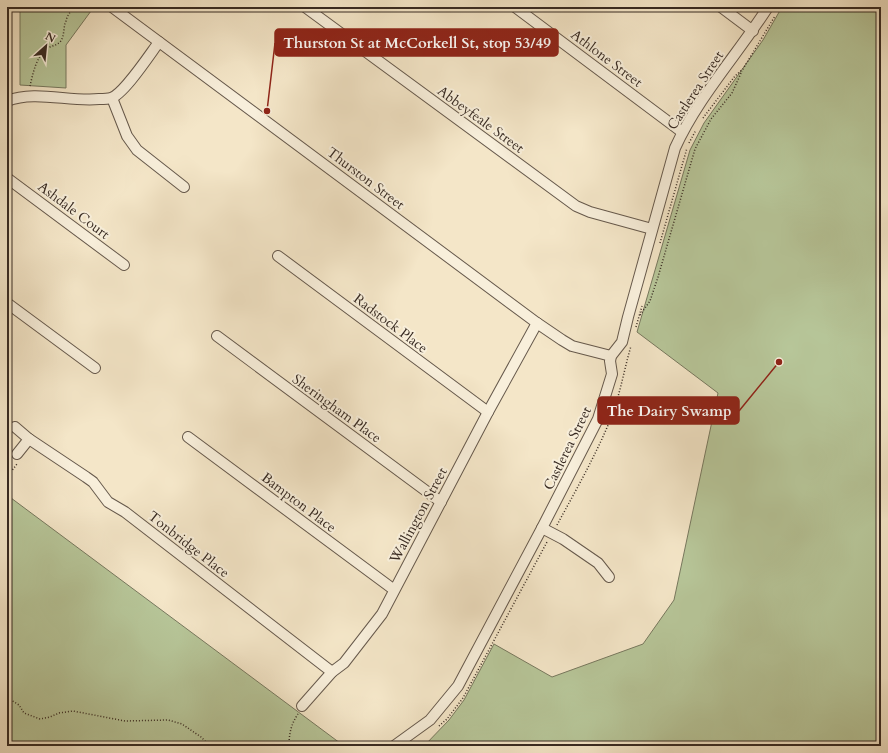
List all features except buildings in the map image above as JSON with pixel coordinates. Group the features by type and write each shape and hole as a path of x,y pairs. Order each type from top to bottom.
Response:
{"street":[{"name":"Thurston Street","path":"112,7 537,323 572,346 611,356"},
{"name":"Abbeyfeale Street","path":"305,7 576,206 590,212 652,230"},
{"name":"Athlone Street","path":"515,7 682,132"},
{"path":"721,7 753,31"},
{"name":"Castlerea Street","path":"394,746 430,720 458,686 598,419 612,374 610,361 611,356 624,338 628,317 675,148 682,132 697,108 753,31 772,10"},
{"path":"7,101 17,97 29,96 86,100 112,98 127,86 159,42"},
{"path":"112,98 127,136 137,150 184,187"},
{"name":"Ashdale Court","path":"7,178 124,265"},
{"name":"Radstock Place","path":"278,256 488,412"},
{"path":"7,303 95,368"},
{"name":"Wallington Street","path":"302,706 332,672 344,662 382,614 393,589 442,502 488,412 537,323"},
{"name":"Sheringham Place","path":"217,336 442,502"},
{"name":"Tonbridge Place","path":"15,427 29,439 86,476 93,482 108,502 125,512 332,672"},
{"name":"Bampton Place","path":"188,437 393,589"},
{"path":"18,454 29,439"},
{"path":"542,528 563,539 598,563 609,577"}],"path":[{"path":"29,96 36,64 41,55 48,48 60,42 66,20 74,7"},
{"path":"640,315 650,301 658,277 695,149 711,119 732,93 772,10"},
{"path":"701,121 735,76 743,69"},
{"path":"658,247 686,148 697,128"},
{"path":"636,328 643,302"},
{"path":"627,362 632,342"},
{"path":"7,477 22,458 18,454"},
{"path":"7,700 11,700 19,705 24,713 40,719 59,713 73,711 125,720 168,720 182,724 201,737 210,746"},
{"path":"289,746 291,727 302,706"}],"green space":[{"path":"25,7 81,7 91,11 66,45 66,88 20,85 20,10 25,10"},
{"path":"782,7 881,7 881,746 424,746 449,720 464,700 494,644 552,677 643,644 674,600 718,393 637,332 690,150 704,123 763,40"},
{"path":"7,495 344,746 7,746"}],"place":[{"name":"Thurston St at McCorkell St, stop 53/49","path":"267,111"},
{"name":"The Dairy Swamp","path":"779,362"}]}
